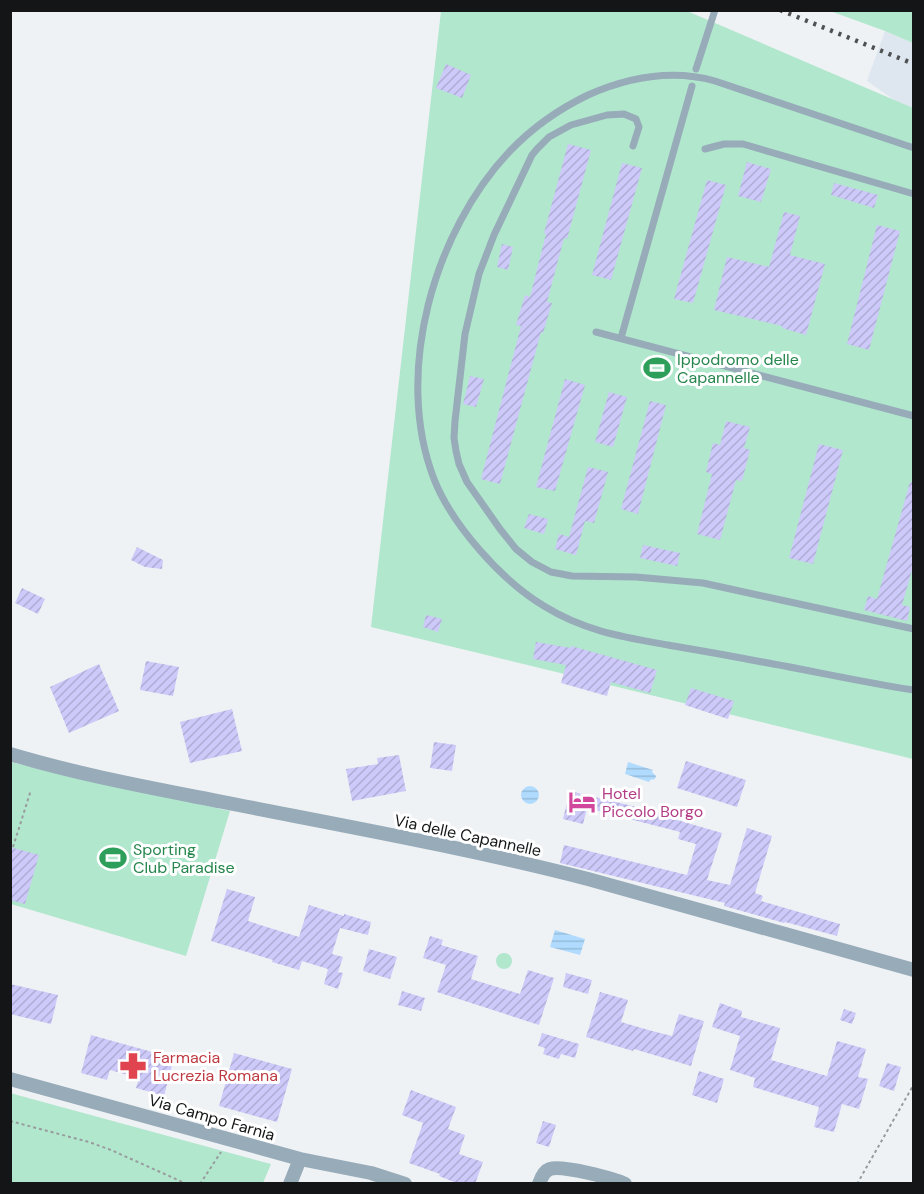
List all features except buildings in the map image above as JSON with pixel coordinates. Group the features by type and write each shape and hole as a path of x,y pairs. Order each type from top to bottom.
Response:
{"street":[{"name":"Via delle Capannelle","path":"10,753 106,779 536,866 914,970"},
{"name":"Via Campo Farnia","path":"10,1079 300,1159 372,1173 405,1184"},
{"path":"290,1184 300,1159"},
{"path":"539,1184 549,1169 556,1168 617,1180 625,1184"}],"lane":[{"path":"696,69 715,10"},
{"path":"914,148 696,76 644,77 616,84 585,97 552,115 516,144 486,180 466,210 442,262 426,314 417,386 420,423 428,460 444,499 463,528 485,555 540,604 576,623 615,636 914,690"},
{"path":"621,338 692,86"},
{"path":"633,146 639,127 636,119 624,114 607,115 576,123 557,132 537,148 527,166 483,261 465,334 454,438 459,464 471,489 516,549 532,562 551,572 572,576 636,577 703,582 914,629"},
{"path":"705,149 718,144 743,144 914,194"},
{"path":"596,332 914,416"}],"path":[{"path":"13,847 31,790"},
{"path":"857,1184 914,1084"},
{"path":"10,1121 89,1142 187,1184"},
{"path":"200,1184 228,1139"}],"shaded area":[{"path":"885,31 913,43 913,113 867,81"}],"green space":[{"name":"Ippodromo delle Capannelle","path":"441,11 687,11 913,108 913,759 371,627"},
{"path":"830,11 913,11 913,43 885,31"},
{"name":"Sporting Club Paradise","path":"10,762 230,811 186,956 11,904"},
{"path":"501,953 507,953 512,961 510,967 501,969 496,964 496,958"},
{"path":"10,1093 271,1164 263,1183 11,1183"}],"water":[{"path":"628,762 653,770 655,779 649,782 625,774"},
{"path":"526,786 534,786 539,791 537,802 526,804 521,799 521,791"},
{"path":"555,930 585,939 580,955 550,947"}],"railway":[{"path":"780,10 914,64"}],"place":[{"name":"Ippodromo delle Capannelle","path":"657,368"},
{"name":"Hotel Piccolo Borgo","path":"582,802"},
{"name":"Sporting Club Paradise","path":"113,858"},
{"name":"Farmacia Lucrezia Romana","path":"133,1066"}]}
